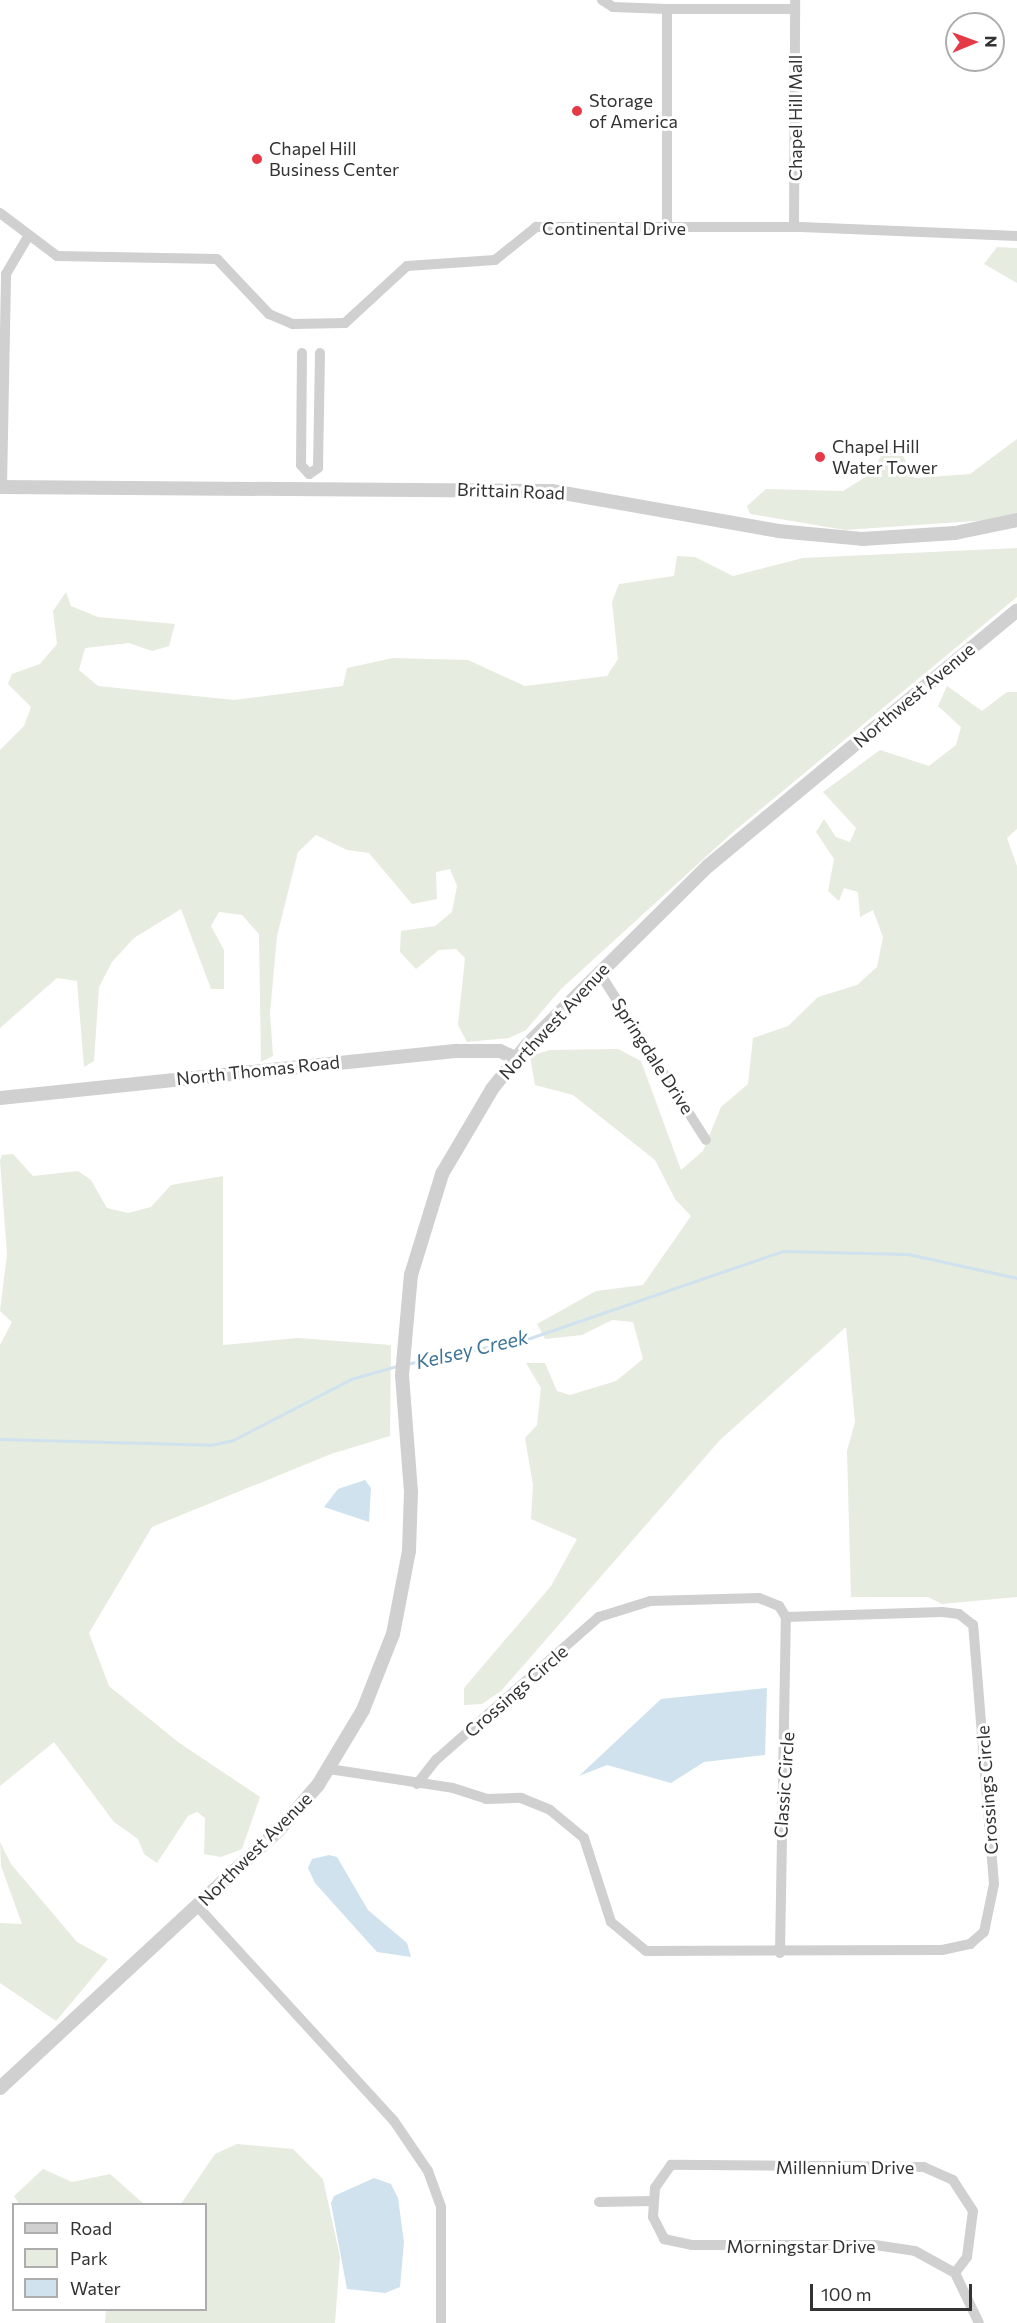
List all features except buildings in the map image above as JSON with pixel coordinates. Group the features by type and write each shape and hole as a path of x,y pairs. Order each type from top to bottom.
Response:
{"street":[{"name":"Chapel Hill Mall","path":"602,0 613,7 667,9 795,4 794,227"},
{"path":"667,9 667,227"},
{"name":"Continental Drive","path":"0,213 60,257 213,257 279,320 329,325 350,320 401,270 419,261 495,260 536,227 794,227 1017,236"},
{"path":"1,487 6,274 29,235"},
{"path":"302,353 301,465 309,481 318,468 320,353"},
{"name":"Brittain Road","path":"1,487 309,481 575,493 837,538 944,534 1017,520"},
{"name":"Northwest Avenue","path":"0,2088 278,1832 329,1769 381,1671 404,1584 411,1492 402,1368 411,1275 429,1208 469,1124 515,1058 708,866 1017,610"},
{"name":"Springdale Drive","path":"599,972 706,1140"},
{"name":"North Thomas Road","path":"0,1098 458,1051 500,1051 515,1058"},
{"name":"Crossings Circle","path":"329,1769 486,1799 521,1798 550,1809 584,1838 611,1922 646,1951 780,1953 959,1948 984,1932 994,1884 974,1625 959,1614 942,1612 786,1617 779,1606 759,1598 650,1601 599,1617 436,1760 417,1784"},
{"name":"Classic Circle","path":"780,1953 786,1617"},
{"path":"198,1907 394,2121 428,2171 441,2207 441,2323"},
{"name":"Millennium Drive","path":"653,2201 666,2168 924,2167 942,2172 966,2193 973,2211 967,2257 955,2273"},
{"path":"599,2202 653,2201"},
{"name":"Morningstar Drive","path":"653,2201 655,2228 677,2243 875,2245 930,2256 955,2273"},
{"path":"955,2273 979,2323"}],"green space":[{"path":"997,247 1017,248 1017,283 984,264"},
{"path":"1017,439 1017,513 989,520 845,530 750,514 747,506 766,489 843,491 872,473 884,450 898,447 915,478 970,474"},
{"path":"1017,548 1017,597 732,833 561,989 526,1030 509,1038 467,1042 458,1025 465,958 456,949 439,950 416,969 400,952 401,931 435,926 452,912 457,886 450,869 436,872 437,899 412,904 369,853 347,850 316,835 298,852 277,936 270,1013 273,1056 261,1062 259,934 242,915 219,912 211,926 224,950 224,989 211,989 181,909 134,938 112,962 99,987 94,1061 84,1067 77,981 57,978 0,1028 0,750 24,726 31,707 8,684 12,674 40,664 57,644 53,611 66,592 71,606 98,617 175,624 169,646 152,651 129,643 85,648 79,670 98,686 234,700 343,686 347,668 393,658 468,660 525,686 607,676 618,659 612,602 619,584 674,576 677,556 695,557 733,576 803,558"},
{"path":"947,686 982,711 1007,692 1017,692 1017,829 1007,838 1017,866 1017,1597 942,1604 928,1597 851,1597 847,1451 855,1422 846,1327 720,1440 501,1691 482,1704 464,1705 464,1688 551,1586 577,1539 531,1519 533,1485 525,1438 537,1425 541,1388 526,1363 545,1363 557,1391 570,1395 616,1381 643,1359 633,1322 612,1320 582,1335 545,1339 537,1324 596,1291 643,1285 691,1216 675,1199 655,1160 573,1095 535,1085 530,1056 550,1050 618,1049 641,1061 681,1170 703,1151 721,1107 748,1084 753,1038 788,1026 818,997 857,985 877,967 883,937 873,910 860,917 858,892 844,888 839,901 828,891 834,859 816,832 824,819 836,837 850,842 856,828 823,792 880,750 929,766 956,745 961,727 938,706"},
{"path":"13,1154 33,1176 78,1171 91,1180 107,1208 128,1213 151,1207 171,1185 223,1176 223,1345 298,1338 391,1345 390,1436 331,1454 152,1527 89,1633 109,1686 178,1742 260,1797 242,1849 221,1857 204,1854 205,1818 197,1812 188,1816 157,1863 144,1854 138,1839 114,1822 54,1742 0,1786 0,1345 12,1322 0,1311 7,1254 0,1161 2,1155"},
{"path":"0,1842 11,1864 77,1942 108,1959 56,2021 0,1983 0,1923 22,1924 1,1866"},
{"path":"237,2144 293,2149 323,2179 340,2257 335,2323 105,2323 106,2311 207,2311 207,2203 182,2203 215,2154"},
{"path":"43,2169 72,2182 110,2174 143,2203 18,2203 14,2196"}],"water":[{"path":"365,1480 371,1488 369,1522 324,1507 338,1489"},
{"path":"767,1688 765,1755 704,1762 671,1783 607,1765 579,1776 661,1699"},
{"path":"329,1855 337,1857 368,1910 407,1943 411,1957 377,1952 315,1883 308,1868 312,1859"},
{"path":"374,2178 391,2184 398,2198 404,2242 400,2287 385,2293 347,2289 331,2203 334,2196"}],"waterway":[{"name":"Kelsey Creek","path":"406,1364 530,1338 782,1251 908,1254 1017,1278"},
{"name":"Kelsey Creek","path":"0,1439 210,1445 233,1440 351,1379 397,1366"}],"place":[{"name":"Storage of America","path":"577,111"},
{"name":"Chapel Hill Business Center","path":"257,159"},
{"name":"Chapel Hill Water Tower","path":"820,457"}]}
